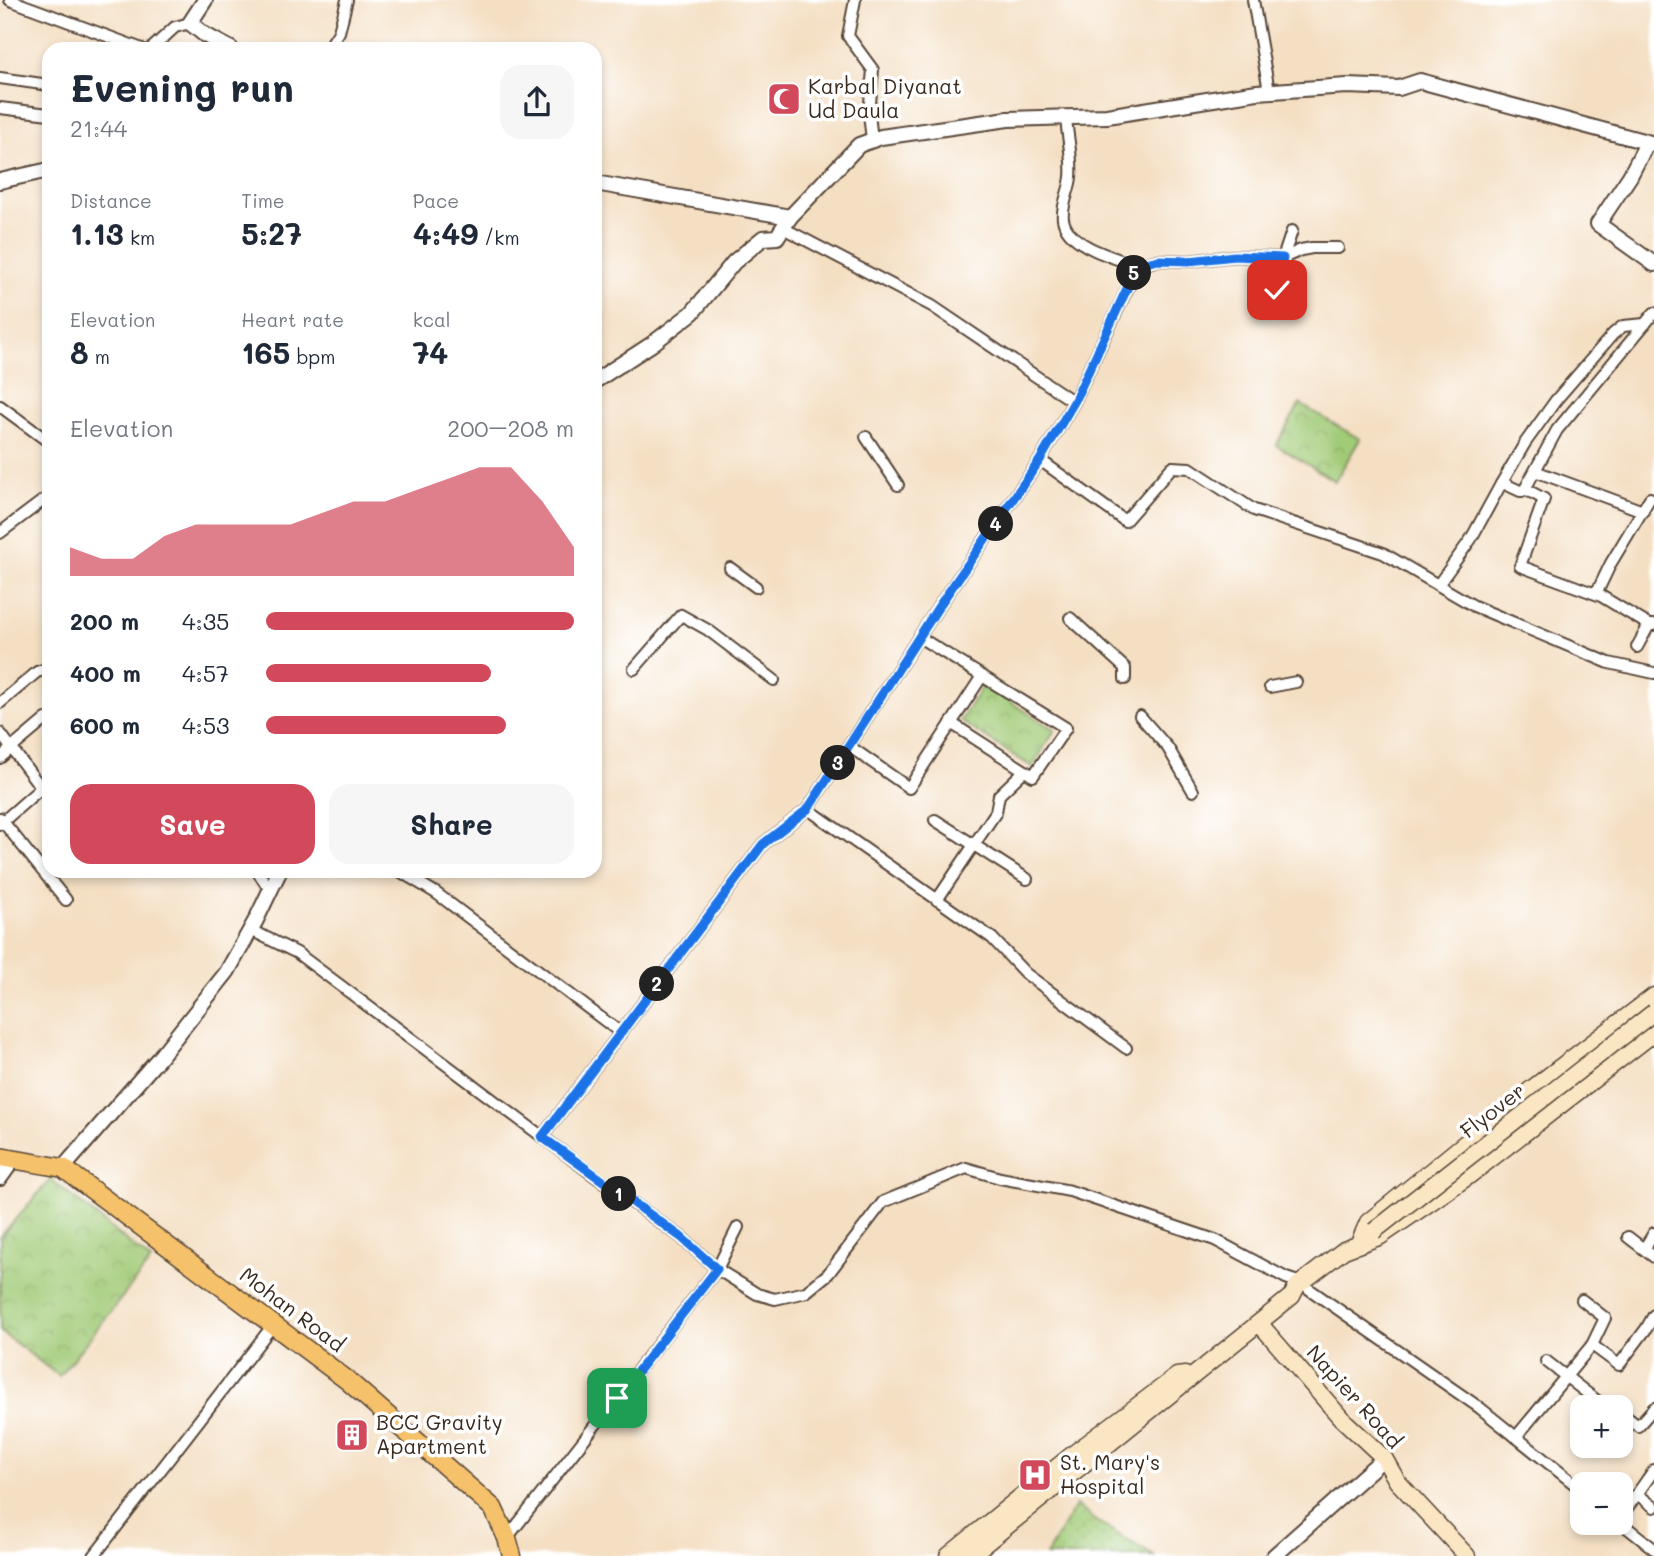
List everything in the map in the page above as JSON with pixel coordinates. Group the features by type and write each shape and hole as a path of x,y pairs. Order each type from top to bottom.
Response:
{"main road":[{"path":"970,1556 1196,1374 1262,1326 1322,1272 1349,1255 1368,1222 1534,1087 1647,1009 1654,996"},
{"name":"Flyover","path":"1356,1245 1647,1009"},
{"path":"1356,1245 1381,1236 1466,1178 1654,1033"},
{"name":"Mohan Road","path":"7,1159 63,1168 347,1380 492,1508 507,1538 512,1556"},
{"name":"Napier Road","path":"1262,1326 1341,1418 1384,1458 1397,1480 1467,1556"},
{"path":"948,1556 1073,1454 1177,1376 1196,1374"},
{"path":"986,1556 1098,1468 1190,1389 1196,1374"},
{"path":"1384,1458 1402,1471 1477,1556"}],"street":[{"path":"10,0 123,42"},
{"path":"159,42 175,27 190,23 205,0"},
{"path":"333,42 339,32 347,0"},
{"path":"855,0 848,36 873,70 869,114 872,140"},
{"path":"1253,0 1269,91"},
{"path":"190,23 217,42"},
{"path":"0,78 42,84"},
{"path":"602,376 652,344 692,313 734,262 763,238 778,237 786,223 859,145 881,136 1007,119 1107,116 1269,91 1347,86 1399,88 1420,80 1651,143 1598,224 1654,264"},
{"path":"0,108 42,113"},
{"path":"1066,117 1071,176 1062,217 1067,233 1085,245 1138,265 1158,260 1189,261 1235,256 1283,258 1301,250 1338,248"},
{"path":"0,181 42,173"},
{"path":"602,184 786,223 932,306 1074,402"},
{"path":"1277,290 1292,231"},
{"path":"542,1137 763,844 808,809 919,637 1040,460 1074,402 1138,265"},
{"path":"1501,484 1520,491 1525,489 1557,430 1654,313"},
{"path":"1438,585 1471,539 1525,443 1556,400 1613,334 1623,326 1645,324"},
{"path":"1588,364 1602,375"},
{"path":"0,406 42,437"},
{"path":"866,437 898,485"},
{"path":"1040,460 1125,521 1172,467 1190,468 1254,510 1383,553 1474,606 1609,663 1654,673"},
{"path":"1535,471 1643,511"},
{"path":"1525,489 1544,499 1520,566 1601,596 1652,625 1637,647"},
{"path":"1594,593 1599,589 1611,563 1650,498"},
{"path":"0,534 42,501"},
{"path":"730,568 756,586"},
{"path":"634,668 681,615 708,630 774,680"},
{"path":"1070,618 1125,668 1125,679"},
{"path":"919,637 1066,728 1033,776 951,723"},
{"path":"0,703 42,670"},
{"path":"849,746 909,788 982,676"},
{"path":"1270,687 1296,682"},
{"path":"1140,716 1168,748 1193,791"},
{"path":"0,758 42,722"},
{"path":"0,733 41,788 1,821 42,871"},
{"path":"937,900 996,812 999,794 1024,771"},
{"path":"808,809 992,938 1025,973 1126,1048"},
{"path":"935,820 1027,879"},
{"path":"48,878 66,900"},
{"path":"262,878 270,890"},
{"path":"63,1168 159,1058 227,972 276,878"},
{"path":"411,878 436,893 621,1033"},
{"path":"251,930 297,953 542,1137 681,1237 717,1269 757,1294 775,1299 806,1292 828,1274 883,1202 966,1168 1000,1178 1070,1191 1215,1240 1286,1278 1480,1408 1570,1480"},
{"path":"1647,1009 1654,1027"},
{"path":"0,1178 7,1159"},
{"path":"507,1538 717,1269 738,1227"},
{"path":"1644,1249 1654,1233"},
{"path":"1628,1237 1654,1257"},
{"path":"1516,1437 1592,1345 1605,1318 1582,1300"},
{"path":"1592,1345 1619,1365 1654,1315"},
{"path":"94,1556 273,1325"},
{"path":"1546,1361 1590,1395"},
{"path":"1633,1423 1637,1426 1654,1408"},
{"path":"1274,1556 1384,1458"},
{"path":"1633,1500 1654,1470"},
{"path":"1637,1494 1654,1507"},
{"path":"1633,1531 1654,1549"}],"green space":[{"path":"1300,404 1360,439 1335,481 1276,445"},
{"path":"983,685 1055,730 1032,767 960,721"},
{"path":"51,1179 151,1261 59,1376 0,1331 0,1237"},
{"path":"1076,1505 1096,1521 1154,1556 1046,1556"}],"place":[{"name":"Karbal Diyanat Ud Daula","path":"784,99"},
{"name":"BCC Gravity Apartment","path":"352,1435"},
{"name":"St. Mary's Hospital","path":"1035,1475"}],"route":[{"path":"617,1398 717,1269 681,1237 542,1137 763,844 808,809 939,606 1040,460 1074,402 1138,265 1158,260 1189,261 1235,256 1283,258 1277,290"}]}
